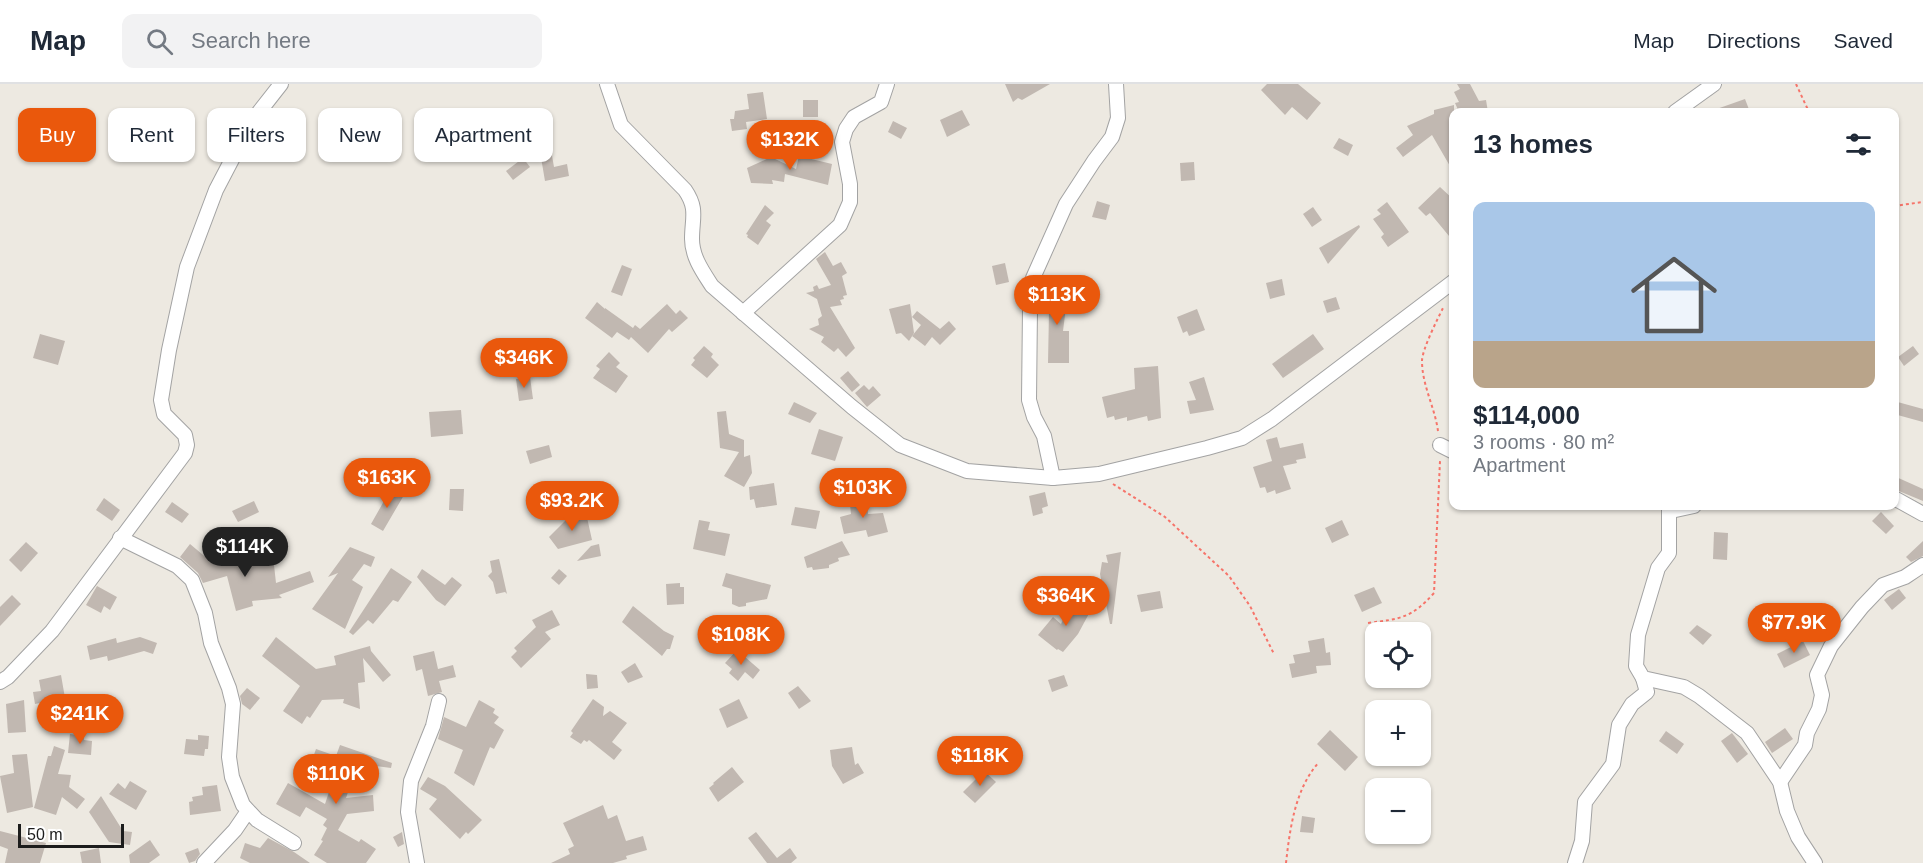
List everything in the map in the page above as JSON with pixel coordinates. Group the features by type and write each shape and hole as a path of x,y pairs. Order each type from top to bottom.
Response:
{"street":[{"path":"0,682 52,632 185,453 187,445 185,435 164,414 162,400 169,350 187,267 221,180 252,121 281,84"},
{"path":"607,84 613,107 621,124 692,200 694,210 692,241 699,268 712,286 852,407 900,445 967,471 1053,478 1098,474 1242,438 1272,419 1449,285"},
{"path":"743,313 840,225 850,202 850,184 842,142 846,129 854,117 881,102 887,84"},
{"path":"1053,478 1044,436 1034,417 1029,400 1030,308 1033,278 1066,204 1094,160 1112,137 1118,118 1116,84"},
{"path":"1681,108 1714,84"},
{"path":"1440,445 1449,450"},
{"path":"1899,501 1923,514"},
{"path":"1575,863 1582,841 1585,802 1613,764 1619,725 1632,704 1647,692 1636,666 1638,635 1658,568 1669,553 1670,510"},
{"path":"120,538 177,566 192,580 205,613 211,643 233,704 229,757 232,777 243,805 248,811 257,820 294,843"},
{"path":"1780,782 1805,745 1822,695 1817,675 1831,646 1882,585 1905,577 1923,565"},
{"path":"1643,678 1684,687 1747,734 1780,782 1787,811 1798,837 1815,863"},
{"path":"417,863 408,812 411,781 433,726 439,701"},
{"path":"204,863 235,830 248,811"}],"path":[{"path":"1796,84 1807,108"},
{"path":"1899,205 1923,202"},
{"path":"1379,622 1400,618 1421,608 1434,593 1440,445 1436,413 1426,382 1422,359 1445,302"},
{"path":"1098,474 1165,517 1229,576 1250,606 1274,654"},
{"path":"1286,863 1293,818 1299,799 1309,774 1319,762"}],"building":[{"path":"1005,84 1050,84 1022,100 1018,98 1013,102"},
{"path":"1267,84 1298,84 1321,103 1307,120 1292,107 1285,115 1261,90"},
{"path":"1457,84 1470,84 1479,101 1486,100 1487,108 1457,108 1455,103 1459,102 1454,92 1460,89"},
{"path":"763,92 767,119 746,122 747,129 732,131 730,119 734,119 735,111 749,109 747,94"},
{"path":"1745,99 1748,108 1720,108"},
{"path":"803,100 818,100 818,117 803,117"},
{"path":"1454,105 1454,108 1449,108 1449,164 1432,135 1403,157 1396,148 1413,135 1407,126 1434,114 1434,110"},
{"path":"962,110 970,125 947,137 940,120"},
{"path":"893,121 907,128 901,139 888,132"},
{"path":"1339,138 1353,145 1348,156 1333,148"},
{"path":"799,156 832,164 828,185 785,174 784,182 772,180 773,184 751,183 747,168 771,157 796,169"},
{"path":"553,161 554,167 567,164 569,176 545,181 542,162"},
{"path":"518,162 526,162 530,167 513,180 506,171"},
{"path":"1194,162 1195,180 1181,181 1180,163"},
{"path":"1440,187 1449,195 1449,236 1430,213 1426,216 1418,208"},
{"path":"1097,201 1110,205 1106,220 1092,217"},
{"path":"1387,202 1409,232 1388,247 1381,237 1384,234 1373,219 1381,214 1377,210"},
{"path":"765,205 774,213 766,221 771,225 758,245 746,234"},
{"path":"1313,207 1322,220 1312,227 1303,214"},
{"path":"1359,225 1360,227 1328,264 1319,248"},
{"path":"825,252 833,266 841,262 847,273 842,276 847,295 840,300 842,305 830,307 855,348 846,357 838,348 834,352 821,342 824,337 809,329 819,325 818,319 822,316 817,299 806,293 814,291 813,287 817,285 819,289 831,285 816,259"},
{"path":"1005,263 1009,282 996,285 992,266"},
{"path":"622,265 632,269 622,296 611,292"},
{"path":"1282,279 1285,295 1270,299 1266,283"},
{"path":"1047,289 1068,291 1063,331 1069,331 1069,363 1048,363 1049,312 1043,312"},
{"path":"1336,297 1340,309 1327,313 1323,301"},
{"path":"597,302 633,328 635,325 640,329 667,304 676,314 680,310 688,318 672,332 669,329 648,353 631,337 629,340 617,332 612,338 585,318"},
{"path":"910,304 914,333 909,341 901,333 896,334 889,309"},
{"path":"1197,309 1205,330 1189,336 1187,331 1183,333 1177,317"},
{"path":"917,311 940,329 949,321 956,329 940,345 932,337 925,346 912,336 921,325 912,317"},
{"path":"40,334 65,341 58,365 33,358"},
{"path":"1313,334 1324,349 1283,378 1272,364"},
{"path":"704,346 713,354 711,357 719,365 707,378 691,365 695,360 693,358"},
{"path":"1913,346 1919,354 1904,366 1899,356"},
{"path":"609,352 620,363 616,367 628,376 616,393 593,378 600,369 596,366"},
{"path":"1158,366 1161,418 1148,421 1147,416 1127,421 1127,417 1115,420 1114,416 1107,418 1102,397 1135,389 1134,368"},
{"path":"848,371 860,385 852,392 840,378"},
{"path":"530,377 533,399 519,401 516,379"},
{"path":"1204,377 1214,410 1190,414 1187,401 1196,400 1189,382"},
{"path":"864,385 869,390 873,386 881,395 867,407 855,393"},
{"path":"794,402 817,413 810,423 788,414"},
{"path":"1899,402 1923,409 1923,422 1899,415"},
{"path":"461,410 463,434 431,437 429,412"},
{"path":"726,411 729,434 744,440 744,457 750,455 752,473 744,487 724,476 739,452 720,448 717,412"},
{"path":"819,429 843,437 835,461 811,454"},
{"path":"1277,437 1280,448 1303,443 1306,458 1283,466 1291,489 1276,494 1275,490 1267,493 1265,487 1260,488 1253,467 1272,461 1266,440"},
{"path":"549,445 552,457 530,464 526,451"},
{"path":"1899,478 1923,489 1923,501 1899,491"},
{"path":"774,483 777,505 756,508 754,499 750,500 749,487"},
{"path":"390,487 404,495 383,531 371,524"},
{"path":"450,489 464,489 463,511 449,510"},
{"path":"1045,492 1048,506 1042,508 1043,513 1033,516 1029,496"},
{"path":"867,497 868,514 883,513 888,532 868,537 866,530 844,534 840,517 851,514 852,498"},
{"path":"104,498 120,510 112,521 96,510"},
{"path":"254,501 259,512 238,522 232,511"},
{"path":"172,502 189,514 182,523 165,512"},
{"path":"795,507 820,511 816,529 791,525"},
{"path":"576,510 578,515 586,513 592,540 558,549 549,537"},
{"path":"1881,512 1894,526 1886,534 1872,521"},
{"path":"699,520 710,522 708,530 730,534 725,556 693,549"},
{"path":"1342,520 1349,535 1332,543 1325,528"},
{"path":"1714,532 1728,533 1727,560 1713,559"},
{"path":"842,541 850,555 838,558 839,561 829,565 829,568 813,570 812,567 807,568 804,557"},
{"path":"1923,541 1923,556 1911,562 1906,557"},
{"path":"26,542 38,553 21,572 9,560"},
{"path":"190,544 215,565 237,559 239,565 269,561 269,566 274,565 276,583 310,571 314,582 279,595 282,598 252,601 253,606 236,611 227,576 203,583 198,573 180,557"},
{"path":"599,544 601,556 577,561 591,546"},
{"path":"350,547 375,557 371,567 364,564 352,580 363,587 345,629 312,609 338,573 328,577"},
{"path":"1121,552 1112,624 1110,624 1100,574 1102,562 1108,563 1106,555"},
{"path":"499,559 507,594 505,592 496,594 493,582 488,576 492,572 490,561"},
{"path":"391,568 412,582 398,602 393,600 373,624 368,620 353,635 349,632"},
{"path":"422,569 445,585 452,577 462,585 445,606 436,600 417,577"},
{"path":"559,569 567,576 559,585 551,578"},
{"path":"726,573 771,585 767,599 746,603 746,606 739,607 732,604 732,589 722,586"},
{"path":"680,583 680,587 684,587 684,604 667,605 666,584"},
{"path":"97,586 117,597 110,610 104,606 101,613 86,605"},
{"path":"1374,587 1382,603 1362,612 1354,595"},
{"path":"1899,589 1906,598 1892,610 1884,600"},
{"path":"1160,591 1163,608 1141,612 1137,595"},
{"path":"12,595 21,604 0,626 0,607"},
{"path":"1073,599 1092,608 1078,634 1063,652 1038,635 1053,617 1061,624"},
{"path":"633,606 664,631 674,636 670,649 667,649 662,656 622,622"},
{"path":"552,610 560,625 545,632 551,639 521,668 511,657 517,651 514,648 536,627 532,620"},
{"path":"1697,625 1712,635 1703,645 1689,633"},
{"path":"140,637 157,643 153,654 144,651 108,661 107,656 90,660 87,646 116,638 117,643"},
{"path":"276,637 316,669 336,665 334,656 370,646 371,651 391,675 383,682 363,658 365,682 358,683 360,709 343,703 344,699 322,700 310,718 307,716 302,724 283,711 300,686 262,656"},
{"path":"1324,638 1326,653 1330,652 1331,665 1316,666 1317,673 1292,678 1289,664 1295,663 1293,655 1310,652 1308,641"},
{"path":"1803,641 1810,655 1784,668 1777,654"},
{"path":"737,650 760,670 753,679 745,672 738,681 729,673 732,669 725,663"},
{"path":"434,651 438,669 453,665 456,677 439,681 442,692 428,696 422,669 416,671 413,656"},
{"path":"635,663 643,677 628,683 621,672"},
{"path":"586,674 597,675 598,688 587,689"},
{"path":"61,675 65,698 35,704 33,692 41,691 39,680"},
{"path":"1064,675 1068,686 1052,692 1048,680"},
{"path":"798,686 811,701 799,709 788,693"},
{"path":"247,688 260,698 250,710 242,704 240,696"},
{"path":"593,699 604,707 603,716 610,711 627,723 612,742 622,750 614,760 589,740 587,742 584,740 581,744 570,737 573,733 571,731"},
{"path":"739,699 748,718 727,728 719,709"},
{"path":"24,700 26,732 8,733 6,704"},
{"path":"479,700 495,709 493,713 499,717 494,723 504,730 494,749 490,747 474,786 454,773 463,750 438,739 444,717 466,727"},
{"path":"1785,728 1793,739 1772,753 1765,742"},
{"path":"1330,730 1358,757 1345,771 1317,744"},
{"path":"1666,731 1684,744 1677,754 1659,741"},
{"path":"1732,733 1748,754 1737,763 1721,741"},
{"path":"70,734 84,736 84,740 92,741 91,755 68,753"},
{"path":"198,735 209,736 208,749 205,749 204,756 184,754 186,739 198,740"},
{"path":"340,745 392,763 391,768 361,764 360,767 357,766 346,798 373,795 374,811 347,814 338,830 359,842 361,839 376,849 366,863 327,863 314,855 323,841 321,840 327,828 323,825 327,819 306,807 300,817 276,804 288,783 325,804 335,774 310,766 316,749 336,756"},
{"path":"54,746 65,750 58,774 71,775 69,787 85,799 77,809 62,797 56,815 34,808 48,756 51,756"},
{"path":"852,747 855,765 858,763 864,773 843,784 832,766 830,750"},
{"path":"27,754 33,807 7,813 0,776 14,773 12,755"},
{"path":"732,767 744,782 718,802 709,788"},
{"path":"984,771 996,782 975,803 963,792"},
{"path":"428,777 445,786 482,820 460,839 429,809 437,799 420,789"},
{"path":"130,781 147,791 136,810 109,794 118,783 125,789"},
{"path":"217,785 221,811 190,815 189,802 193,801 192,797 203,795 202,787"},
{"path":"101,796 123,831 132,832 130,845 109,842 89,812"},
{"path":"603,805 608,819 617,815 626,841 643,836 647,850 626,856 627,859 613,863 551,863 570,854 568,849 574,846 563,823"},
{"path":"1302,816 1315,818 1313,833 1300,832"},
{"path":"0,831 46,843 40,863 5,863 8,849 0,846"},
{"path":"402,832 404,844 398,847 393,837"},
{"path":"756,832 777,858 790,848 797,858 791,863 767,863 748,838"},
{"path":"268,838 310,863 250,863 240,858 245,843 260,848"},
{"path":"150,840 160,855 149,863 130,863 129,855"},
{"path":"99,848 101,863 82,863 80,852"},
{"path":"198,848 200,854 195,861 189,863 185,853"}]}
